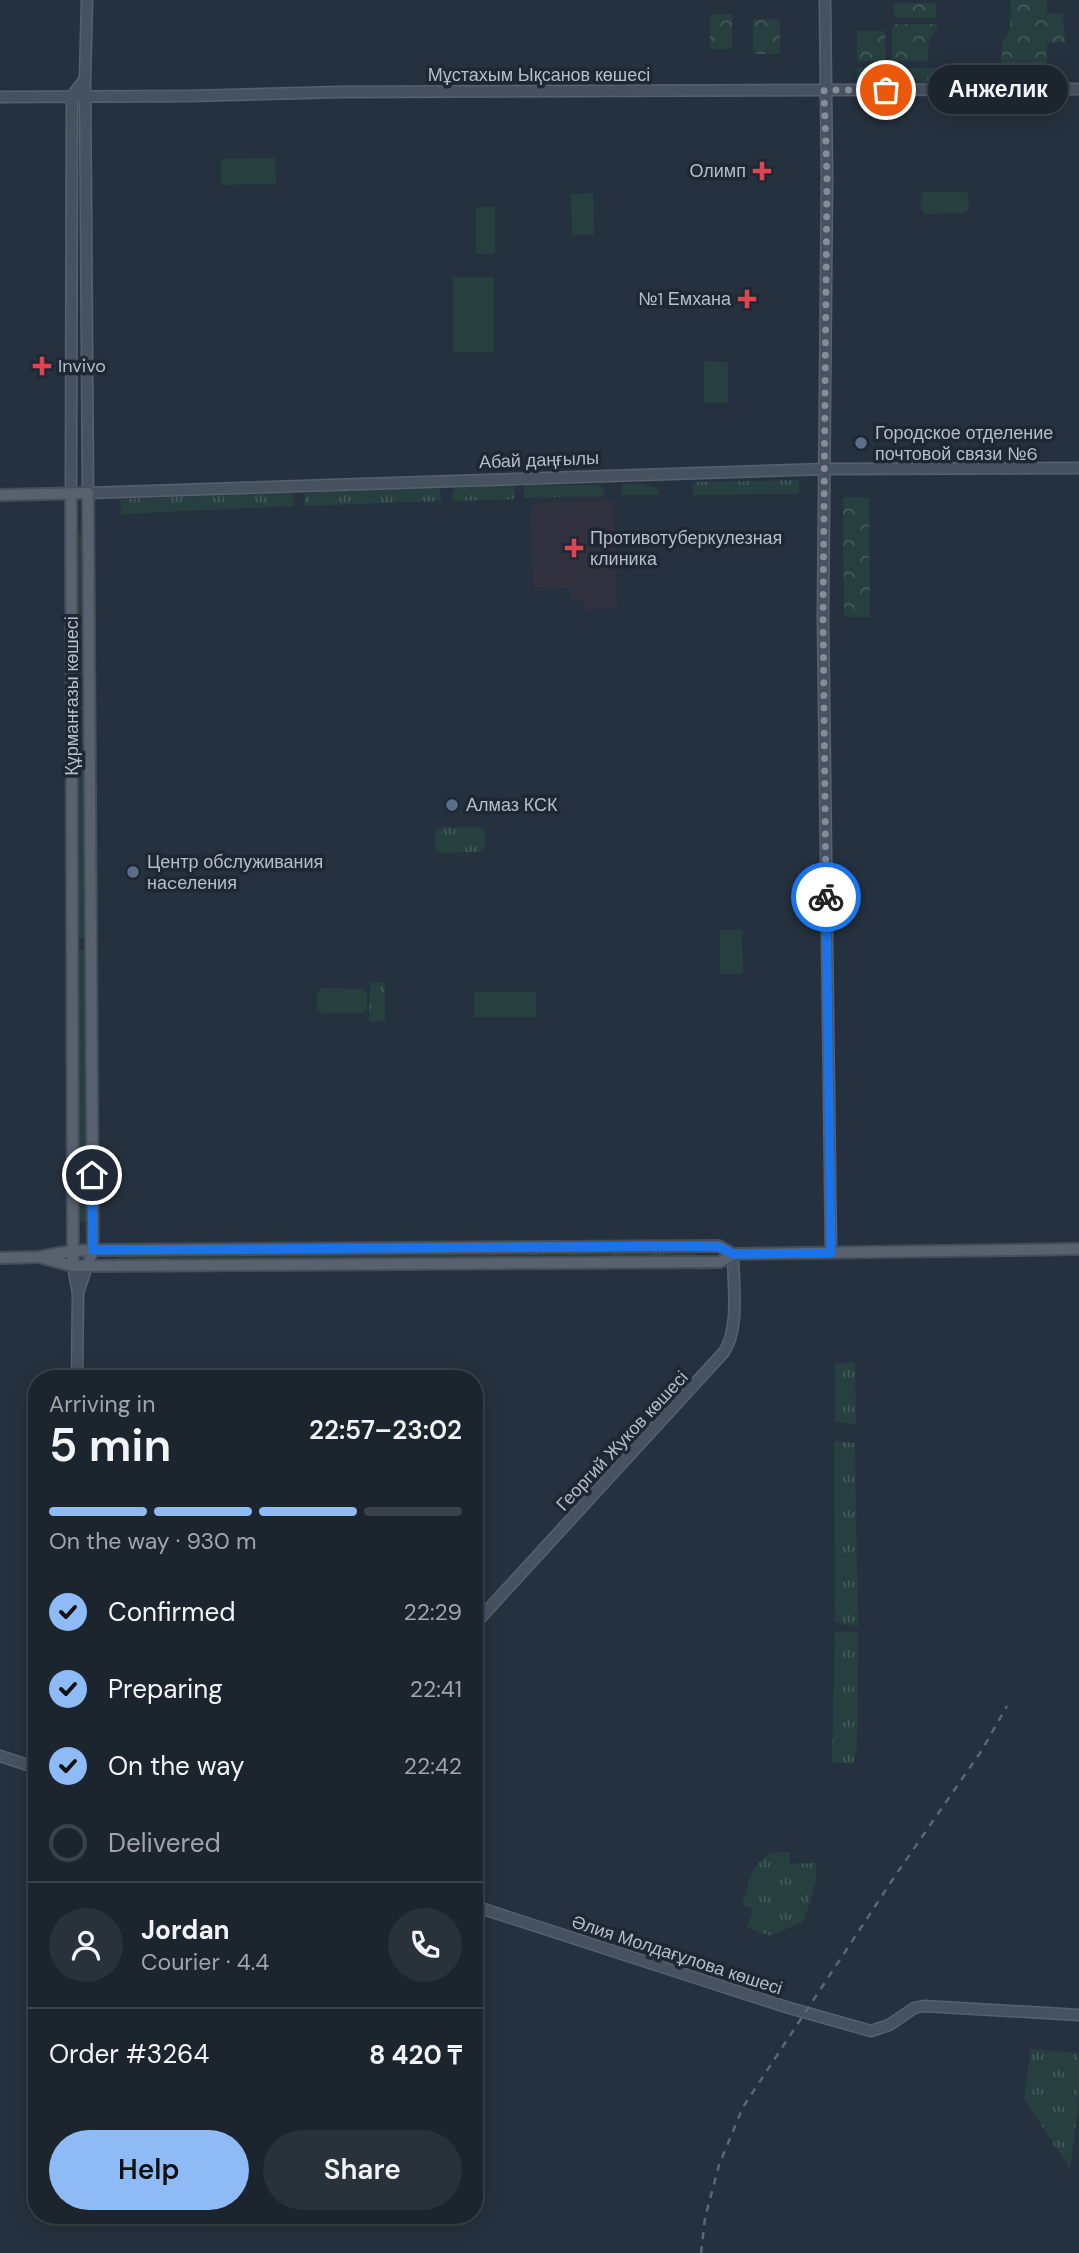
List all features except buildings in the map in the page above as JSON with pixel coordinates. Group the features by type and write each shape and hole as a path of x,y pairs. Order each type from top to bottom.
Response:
{"main road":[{"name":"Құрманғазы көшесі","path":"78,1293 93,1250 85,79 87,0"},
{"path":"825,0 827,178 823,615 831,1253"},
{"path":"71,493 72,96 85,79"},
{"name":"Мұстахым Ықсанов көшесі","path":"0,97 298,92 1079,89"},
{"name":"Абай даңғылы","path":"0,495 825,469 1079,468"},
{"name":"Құрманғазы көшесі","path":"71,493 72,1251 78,1293 77,1370"},
{"path":"72,749 90,749"},
{"path":"72,944 91,944"},
{"path":"0,1258 39,1257 93,1250 710,1246 733,1254 1079,1249"},
{"path":"39,1257 73,1266 87,1266 720,1262 733,1254"},
{"name":"Георгий Жуков көшесі","path":"483,1615 729,1345 733,1328 733,1254"},
{"path":"0,1756 28,1765"},
{"name":"Әлия Молдағұлова көшесі","path":"483,1909 786,2007 872,2031 882,2029 914,2008 924,2006 1079,2015"}],"shaded area":[{"name":"Противотуберкулезная клиника","path":"613,501 617,608 584,610 585,601 570,599 570,588 533,587 531,510 538,502"}],"green space":[{"path":"1011,0 1047,0 1047,13 1063,13 1065,42 1047,43 1046,73 1001,73 1002,43 1010,31"},
{"path":"894,3 936,3 936,18 894,18"},
{"path":"710,14 732,14 732,49 710,49"},
{"path":"753,19 780,19 780,54 753,54"},
{"path":"895,24 937,24 937,29 929,39 928,61 892,61 892,29"},
{"path":"857,31 885,31 886,61 857,61"},
{"path":"857,68 885,68 885,82 857,82"},
{"path":"892,68 941,68 931,82 892,82"},
{"path":"275,158 276,184 221,185 221,159"},
{"path":"923,192 964,192 968,194 969,209 965,213 924,214 920,203"},
{"path":"593,193 594,235 572,235 571,194"},
{"path":"476,207 495,207 495,254 476,254"},
{"path":"453,277 494,277 494,352 453,352"},
{"path":"704,361 728,362 728,403 704,403"},
{"path":"799,480 799,494 693,495 692,485 696,482"},
{"path":"515,484 515,499 453,501 452,492 456,488"},
{"path":"623,484 642,484 656,488 660,495 620,495"},
{"path":"598,485 603,488 605,496 524,498 524,487"},
{"path":"440,486 441,501 304,506 305,493"},
{"path":"292,493 294,506 121,514 120,499"},
{"path":"843,497 869,498 870,617 844,617"},
{"path":"76,533 82,533 83,741 77,741"},
{"path":"77,757 84,757 85,938 77,938"},
{"path":"440,827 480,827 485,831 485,847 479,852 440,853 435,848 435,832"},
{"path":"720,930 742,930 743,974 720,974"},
{"path":"77,950 86,950 88,1222 80,1222"},
{"path":"370,982 385,982 385,1021 369,1021"},
{"path":"322,988 362,989 367,994 367,1009 362,1013 322,1013 317,1009 317,994"},
{"path":"474,992 536,992 536,1017 474,1017"},
{"path":"696,1251 696,1257 118,1261 118,1255"},
{"path":"835,1363 855,1363 856,1425 835,1421"},
{"path":"834,1441 855,1443 858,1627 835,1622"},
{"path":"835,1631 858,1632 857,1747 853,1763 832,1763"},
{"path":"790,1852 790,1864 816,1863 816,1880 804,1921 771,1936 747,1928 753,1909 742,1905 753,1869 769,1853"},
{"path":"1031,2049 1079,2053 1079,2098 1070,2169 1024,2099"}],"railway":[{"path":"701,2253 705,2218 719,2165 743,2107 895,1876 982,1750 1007,1706"}],"way so far":[{"path":"826,897 823,615 827,178 824,90 886,90"}],"place":[{"name":"Анжелик","path":"886,90"},
{"name":"Олимп","path":"762,171"},
{"name":"№1 Емхана","path":"747,299"},
{"name":"Invivo","path":"42,366"},
{"name":"Городское отделение почтовой связи №6","path":"861,443"},
{"name":"Противотуберкулезная клиника","path":"574,548"},
{"name":"Алмаз КСК","path":"452,805"},
{"name":"Центр обслуживания наcеления","path":"133,872"}],"route":[{"path":"92,1175 93,1250 677,1246 719,1247 733,1254 831,1253 826,897"}]}
